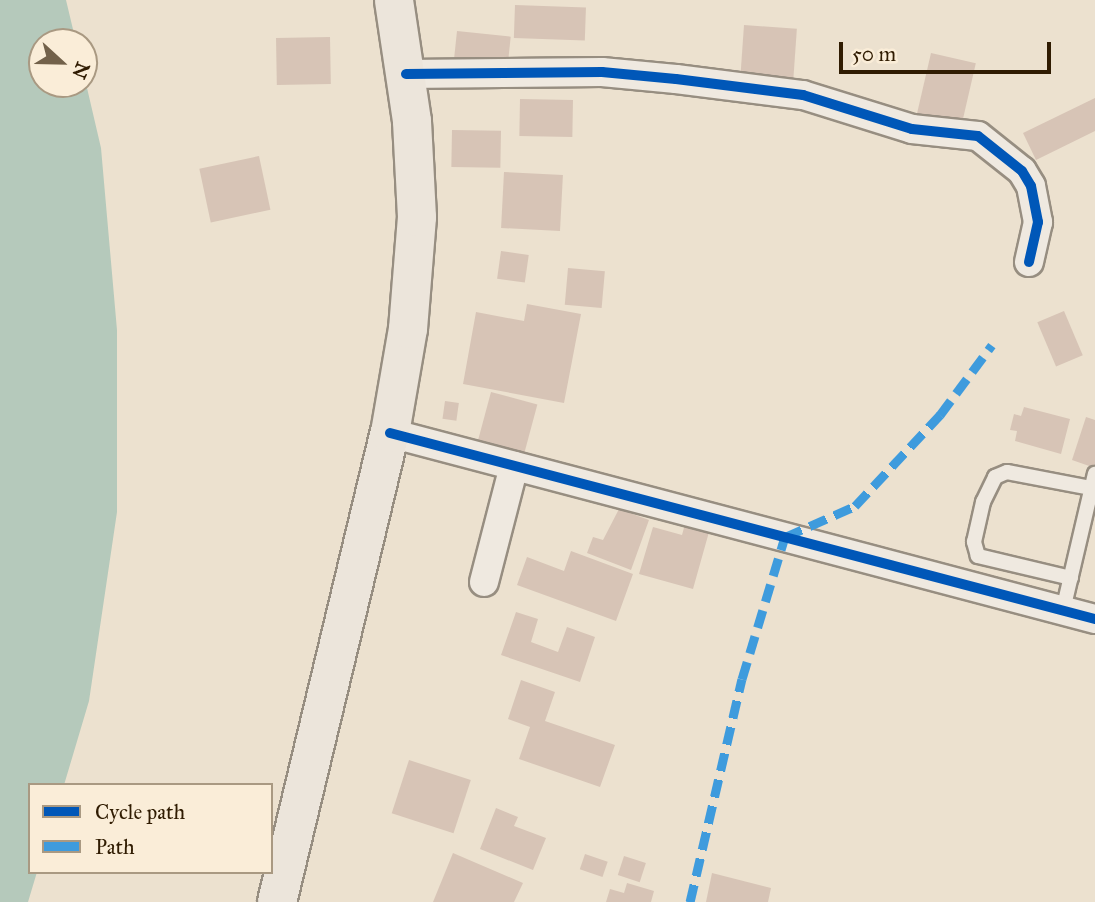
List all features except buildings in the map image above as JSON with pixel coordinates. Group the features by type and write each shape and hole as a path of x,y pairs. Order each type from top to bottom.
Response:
{"highway":[{"path":"277,902 390,433 408,329 417,217 406,74 394,0"}],"street":[{"path":"406,74 602,72 676,79 803,95 912,129 978,136 1023,171 1031,186 1038,222 1029,262"},
{"path":"390,433 654,499 1095,619"},
{"path":"484,582 514,466"}],"lane":[{"path":"1063,610 1071,578 1093,481 1007,472 995,477 983,502 974,542 978,556 1071,578"}],"shaded area":[{"path":"0,0 66,0 73,28 28,28 28,98 89,98 101,148 117,330 117,512 89,701 65,783 28,783 28,874 36,874 28,902 0,902"}],"marked path":[{"path":"690,902 742,679 785,537 855,506 940,415 992,345"}],"cycle path":[{"path":"406,74 602,72 676,79 803,95 912,129 978,136 1022,171 1031,186 1038,222 1029,262"},
{"path":"390,433 1095,619"}]}
